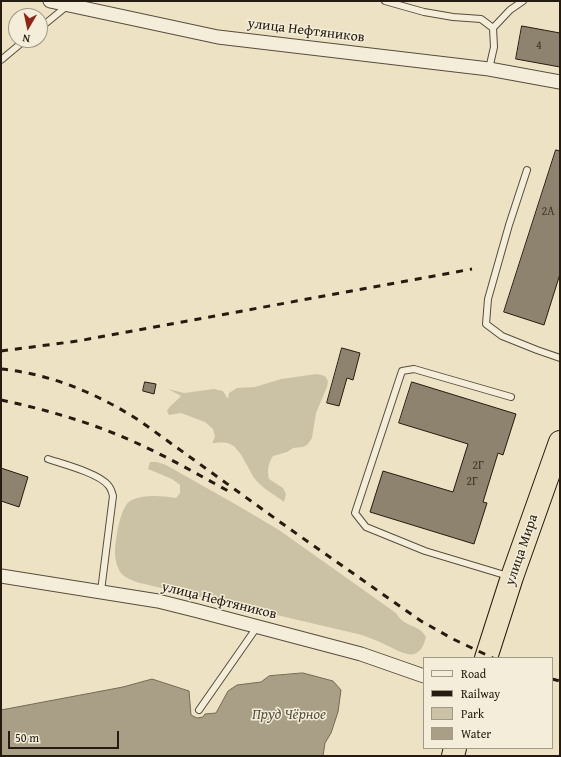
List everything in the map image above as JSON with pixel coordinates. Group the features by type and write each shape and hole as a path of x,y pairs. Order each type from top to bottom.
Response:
{"highway":[{"name":"улица Мира","path":"486,657 512,577 560,442"}],"street":[{"name":"улица Нефтяников","path":"50,1 95,8 218,37 489,69 560,82"},
{"name":"улица Нефтяников","path":"1,576 158,602 361,654 423,676"}],"lane":[{"path":"385,1 424,12 453,17 481,19 493,28"},
{"path":"489,69 494,47 493,28 510,10 523,1"},
{"path":"48,22 69,5"},
{"path":"1,60 15,48"},
{"path":"527,170 488,299 486,324 502,336 560,358"},
{"path":"511,397 414,369 402,371 355,513 366,527 425,551 512,577"},
{"path":"48,459 99,478 108,484 111,490 113,496 101,592"},
{"path":"199,710 257,627"}],"green space":[{"path":"317,374 325,376 328,381 316,413 312,438 307,445 303,447 293,448 287,452 273,456 269,464 269,479 283,488 286,494 284,502 255,479 236,448 227,443 212,443 215,437 213,429 205,422 181,413 169,415 167,411 181,396 168,389 184,393 214,389 223,391 228,399 229,393 237,388 255,387 281,379"},
{"path":"150,462 157,462 166,465 279,530 396,613 403,621 419,629 426,637 423,646 414,654 402,653 362,635 140,583 125,577 118,569 115,553 119,525 126,504 135,499 147,496 176,498 180,493 180,485 172,479 148,469"}],"water":[{"name":"Пруд Чёрное","path":"303,673 333,681 341,690 338,712 331,733 325,743 323,756 1,756 1,710 123,687 152,679 189,691 191,715 197,718 203,717 205,714 216,713 228,691 237,685 261,682 269,676"}],"building":[{"path":"522,26 560,33 560,67 516,59"},
{"path":"556,150 560,151 560,274 544,325 504,312"},
{"path":"342,348 360,353 353,380 347,378 339,406 327,403"},
{"path":"145,382 156,384 154,394 143,391"},
{"path":"412,382 516,414 503,455 498,453 483,502 487,503 474,544 370,512 383,471 453,492 468,444 399,423"},
{"path":"1,468 28,477 19,507 1,501"}],"railway":[{"path":"1,351 78,341 472,269"},
{"path":"1,369 38,375 74,387 124,411 421,621 453,639 491,657"},
{"path":"1,400 55,413 109,431 187,468 230,492"},
{"path":"553,679 560,681"}]}
